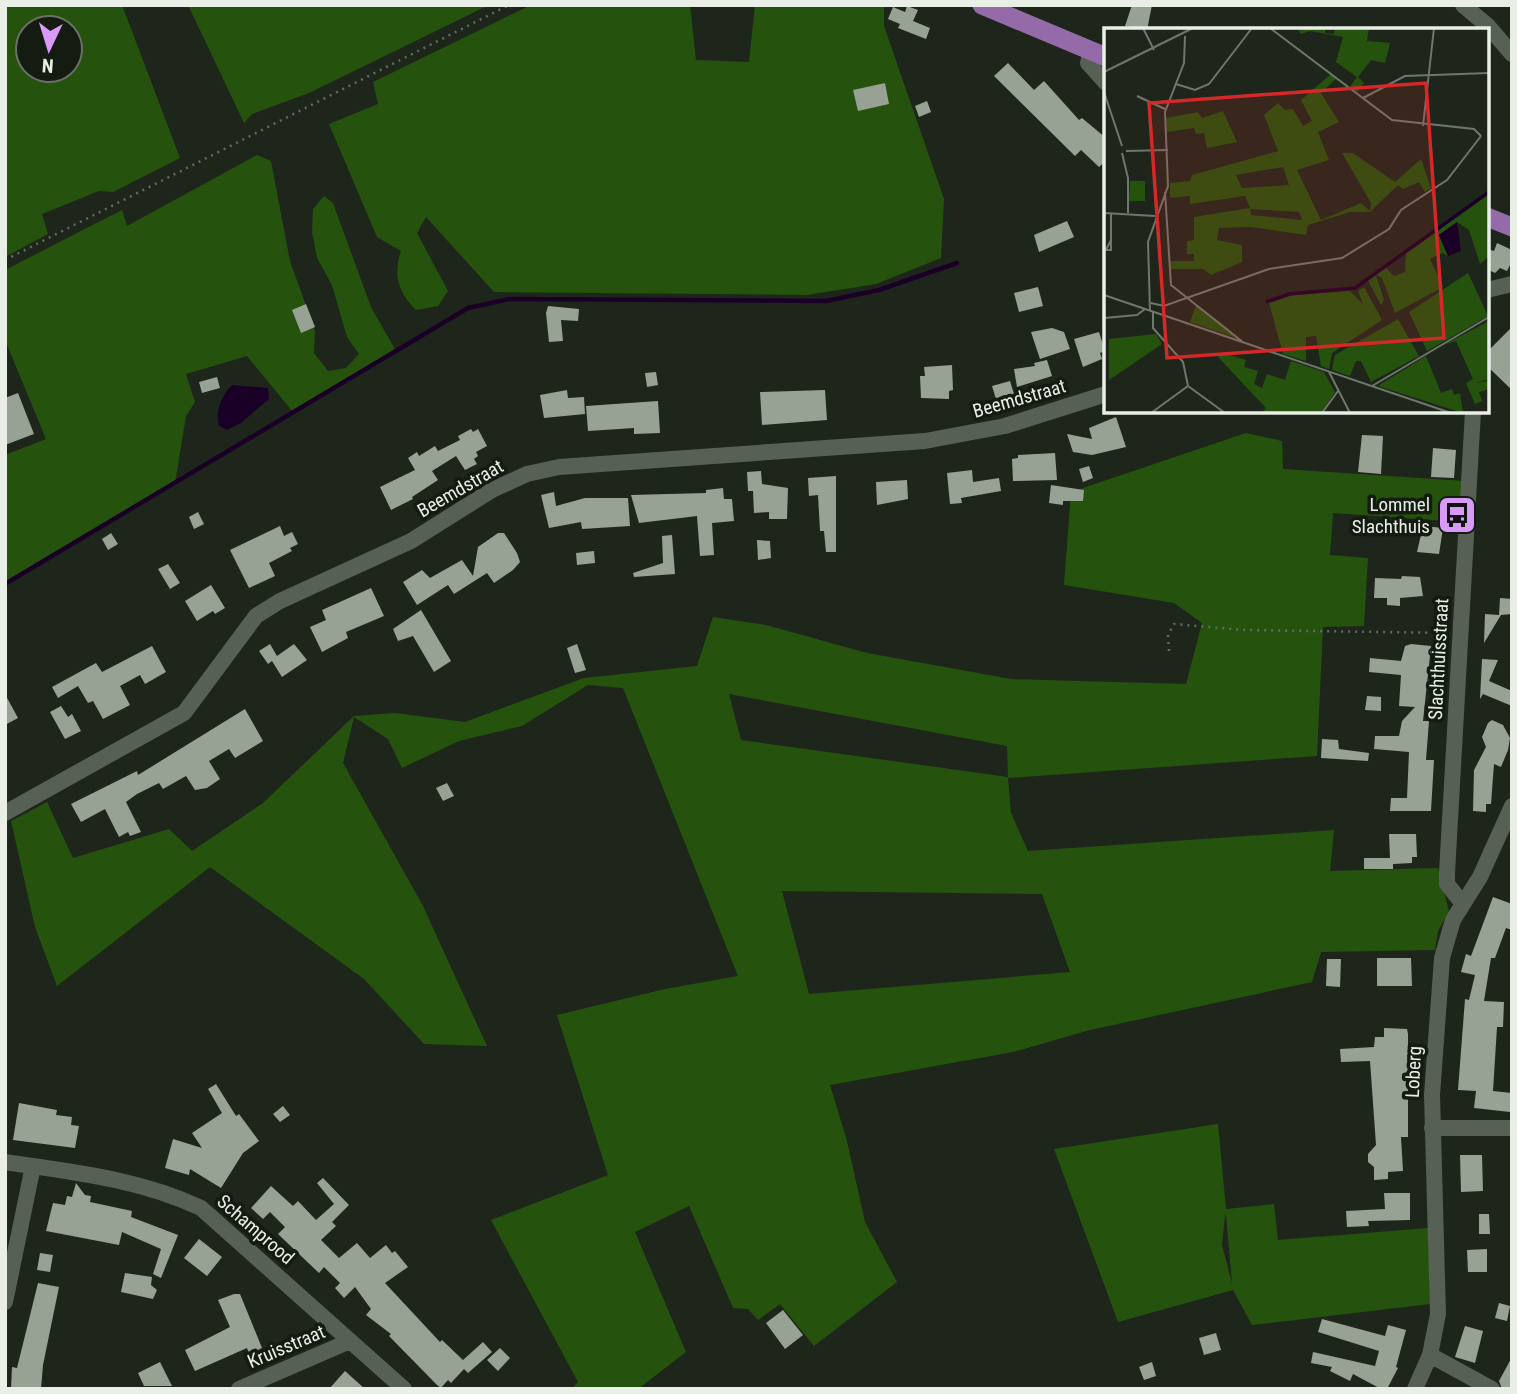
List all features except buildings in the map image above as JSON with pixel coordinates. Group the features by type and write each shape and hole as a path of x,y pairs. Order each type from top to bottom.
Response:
{"main road":[{"path":"982,5 1098,54"},
{"path":"1489,218 1512,227"}],"street":[{"path":"1463,5 1488,26 1512,54"},
{"path":"1098,54 1088,63 1104,81"},
{"path":"1489,290 1512,284"},
{"name":"Beemdstraat","path":"5,813 184,713 256,616 280,601 411,541 492,490 527,474 559,467 925,441 1005,426 1104,395"},
{"name":"Slachthuisstraat","path":"1462,904 1447,884 1473,413"},
{"name":"Loberg","path":"1415,1389 1430,1356 1438,1304 1432,1128 1442,958 1446,936 1462,904 1480,877 1512,806"},
{"path":"1432,1128 1512,1128"},
{"name":"Schamprood","path":"5,1162 139,1186 175,1196 201,1208 404,1389"},
{"path":"5,1302 33,1166"},
{"name":"Kruisstraat","path":"239,1389 350,1341"},
{"path":"1430,1356 1492,1389"}],"path":[{"path":"5,260 509,5"},
{"path":"1169,651 1168,635 1174,624 1245,630 1460,634"}],"green space":[{"path":"5,5 122,5 180,158 113,192 99,191 42,214 48,234 5,257"},
{"path":"188,5 489,5 309,93 252,114 244,123"},
{"path":"531,5 690,5 696,60 749,62 755,5 884,5 884,26 944,199 941,258 876,284 807,295 494,292 426,217 417,233 448,291 438,306 416,310 405,297 399,283 397,268 401,251 377,237 329,124 378,104 373,82"},
{"path":"257,155 271,161 290,261 315,331 314,353 328,371 346,368 359,354 347,337 332,285 317,258 312,232 313,209 324,196 333,203 371,307 396,351 293,412 247,356 186,374 195,402 186,416 175,483 5,584 5,455 46,439 5,340 5,270 122,210 127,226"},
{"path":"1246,433 1282,441 1283,469 1465,481 1462,522 1333,513 1330,555 1368,558 1364,626 1323,627 1317,756 1008,778 1011,813 1028,851 1334,830 1330,871 1438,868 1449,911 1438,931 1435,950 1321,952 1312,982 1090,1030 1013,1052 830,1085 847,1141 865,1222 897,1282 814,1346 780,1304 758,1320 748,1309 733,1308 689,1206 635,1232 686,1352 638,1389 571,1389 578,1382 491,1220 608,1175 557,1015 665,989 738,976 623,688 588,685 522,726 459,741 402,768 388,739 354,717 343,763 422,904 487,1046 424,1044 364,979 210,867 57,986 35,927 11,821 47,802 73,858 169,829 192,851 263,803 354,716 395,713 465,722 584,678 697,666 713,617 766,625 867,653 1011,679 1186,684 1202,623 1174,603 1064,585 1071,492","holes":["729,694 1007,746 1008,777 741,740","782,891 1042,894 1070,972 809,994"]},
{"path":"1218,1124 1226,1209 1274,1204 1278,1240 1428,1228 1430,1304 1252,1325 1233,1290 1118,1322 1054,1149","holes":["1226,1215 1232,1283 1222,1245"]}],"shaded area":[{"path":"232,385 268,388 269,399 241,423 227,430 219,426 218,409"}],"waterway":[{"path":"5,584 468,308 509,299 826,301 879,290 957,263"}],"place":[{"name":"Lommel Slachthuis","path":"1457,515"}]}
